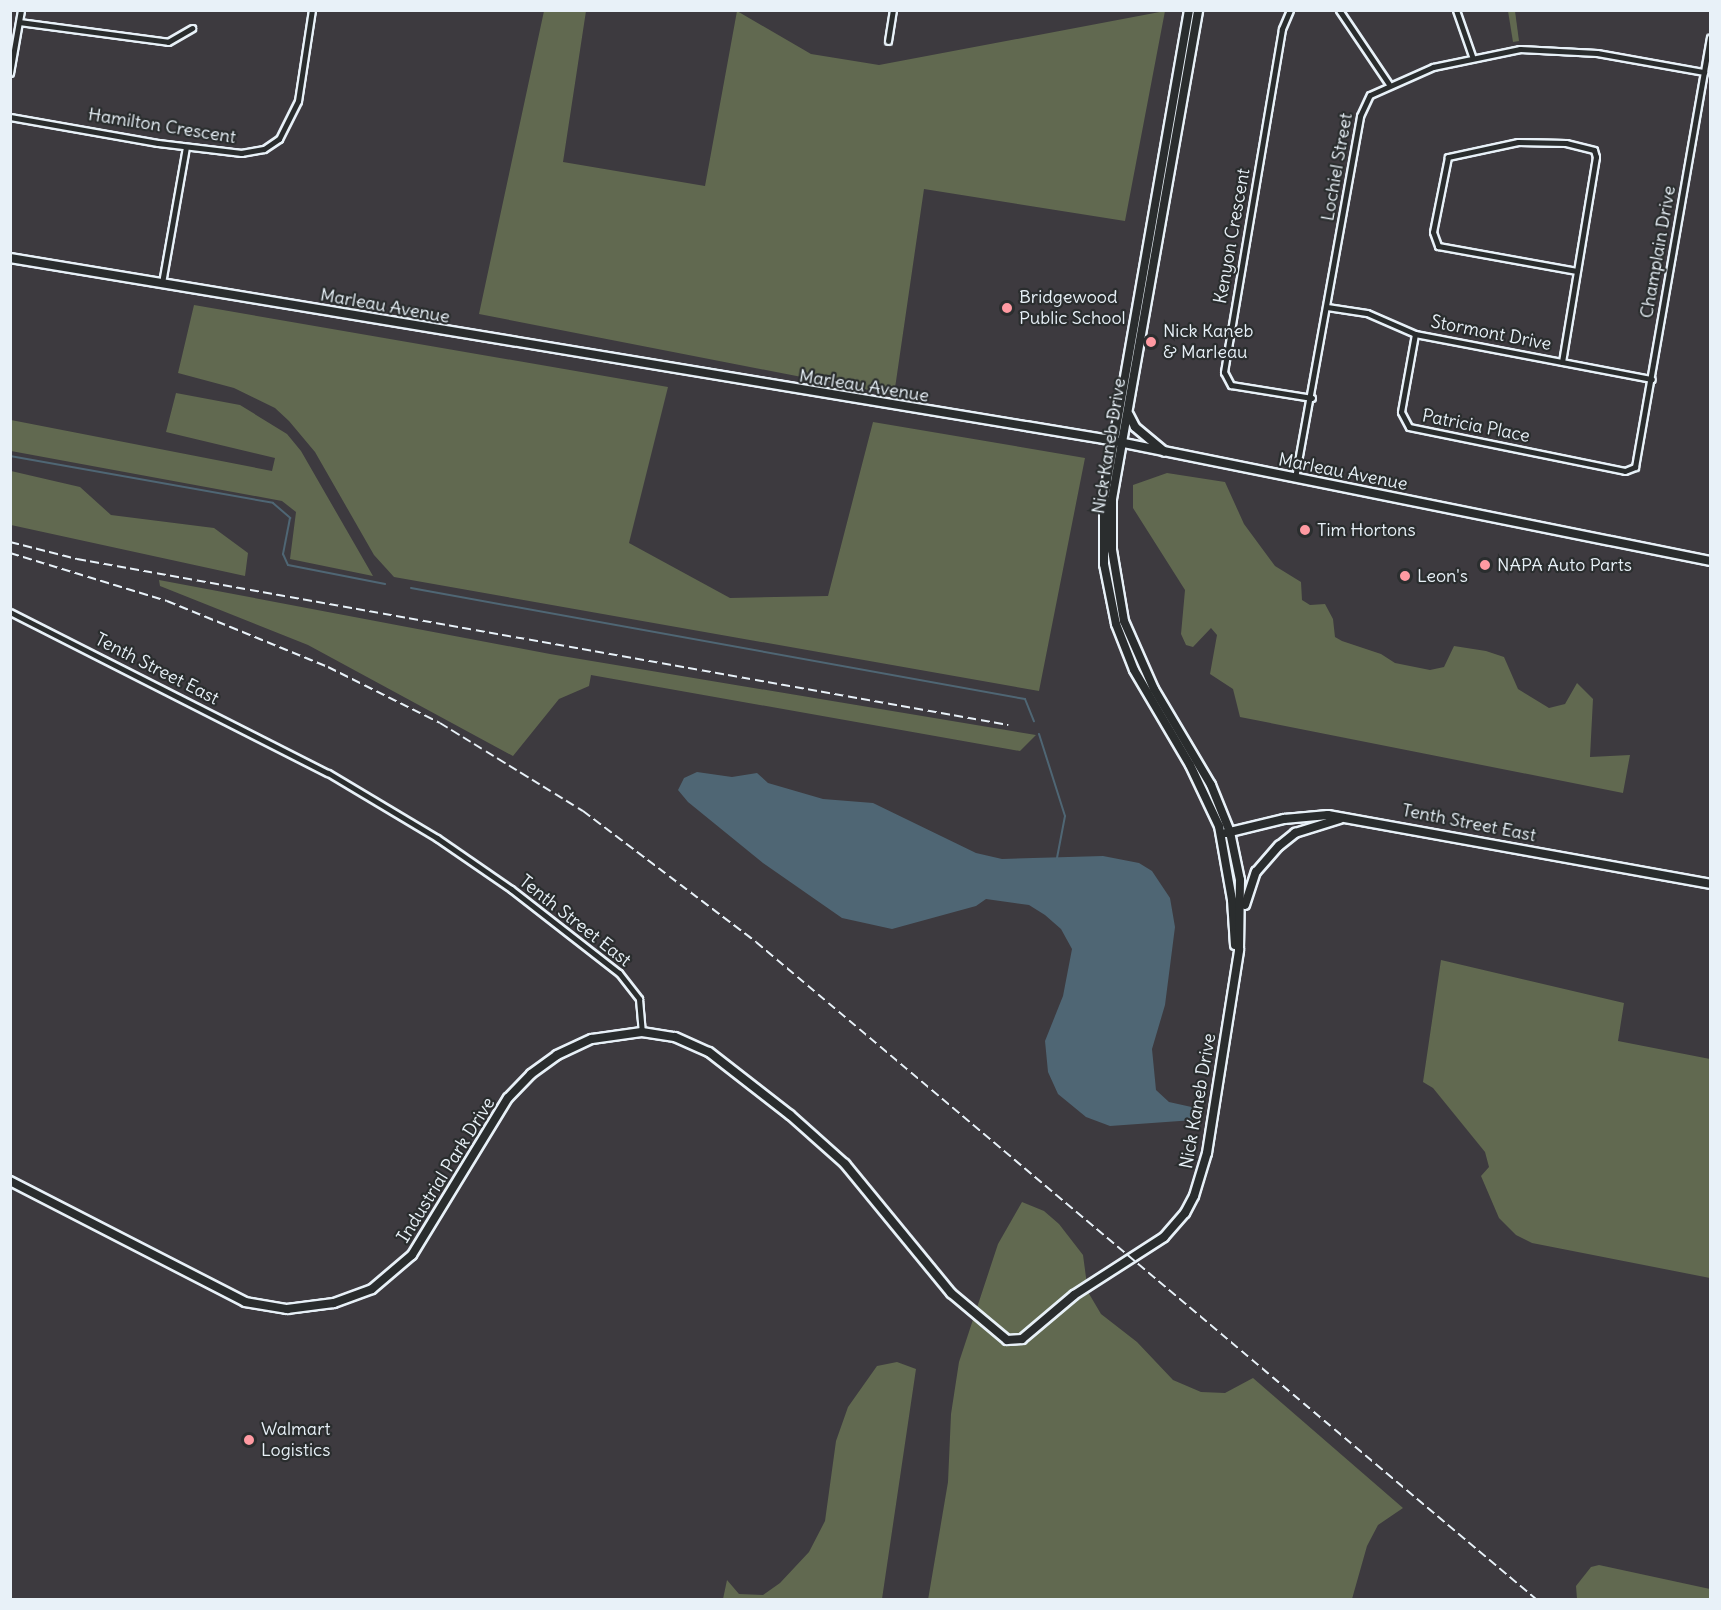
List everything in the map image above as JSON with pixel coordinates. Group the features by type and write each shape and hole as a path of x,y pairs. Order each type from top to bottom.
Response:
{"street":[{"path":"10,73 21,10"},
{"name":"Hamilton Crescent","path":"10,117 186,147 241,153 264,149 279,139 298,101 312,10"},
{"path":"888,41 893,10"},
{"name":"Nick Kaneb Drive","path":"642,1032 675,1037 709,1052 750,1082 845,1164 951,1293 1007,1340 1016,1341 1026,1335 1074,1295 1150,1248 1185,1213 1207,1154 1242,924 1240,880 1211,785 1154,689 1124,621 1111,528 1118,443 1189,10"},
{"name":"Nick Kaneb Drive","path":"1118,443 1128,413 1198,10"},
{"name":"Kenyon Crescent","path":"1290,10 1282,29 1224,372 1231,385 1312,398"},
{"path":"1339,10 1389,84"},
{"path":"1456,10 1472,56"},
{"path":"19,22 168,42 192,28"},
{"name":"Champlain Drive","path":"1632,469 1638,460 1710,38"},
{"name":"Lochiel Street","path":"1295,478 1312,398 1360,116 1367,98 1389,84 1472,56 1520,49 1562,49 1704,72"},
{"path":"1562,362 1577,271 1594,150 1566,142 1518,142 1448,157 1433,232 1438,246 1577,271"},
{"path":"162,283 186,147"},
{"name":"Marleau Avenue","path":"10,258 1118,443 1710,561"},
{"name":"Stormont Drive","path":"1327,307 1367,313 1415,334 1652,379"},
{"name":"Patricia Place","path":"1415,334 1401,412 1409,427 1625,471 1632,469"},
{"path":"1128,413 1135,427 1165,452"},
{"name":"Tenth Street East","path":"10,612 328,773 438,838 512,889 619,973 639,999 642,1032"},
{"name":"Tenth Street East","path":"1226,833 1307,815 1359,819 1710,884"},
{"path":"1242,924 1246,897 1256,872 1279,846 1314,825 1359,819"},
{"name":"Nick Kaneb Drive","path":"1226,833 1232,900 1234,971"},
{"name":"Industrial Park Drive","path":"10,1181 245,1302 287,1309 334,1303 372,1289 412,1255 508,1098 525,1079 557,1056 592,1039 642,1032"}],"green space":[{"path":"544,11 586,11 563,162 705,186 737,11 811,54 879,65 1165,11 1125,221 924,189 894,395 479,314"},
{"path":"1508,11 1515,11 1519,41 1513,42"},
{"path":"194,305 668,387 629,543 730,598 828,596 873,422 1085,458 1039,691 394,577 374,555 315,452 289,421 275,408 234,388 178,373"},
{"path":"176,393 240,405 287,434 301,451 373,576 290,559 296,512 282,501 11,451 11,420 272,471 275,458 166,432"},
{"path":"11,471 80,487 111,515 214,528 248,553 245,576 11,525"},
{"path":"1167,473 1225,482 1244,524 1275,566 1301,582 1302,600 1310,605 1325,604 1333,619 1335,637 1342,641 1381,654 1395,663 1430,670 1444,667 1454,646 1486,651 1504,657 1518,689 1549,708 1565,704 1577,683 1593,699 1590,757 1630,755 1623,793 1240,717 1233,689 1210,674 1217,635 1211,628 1193,647 1186,645 1181,634 1185,590 1133,508 1133,485"},
{"path":"159,580 550,654 1036,735 1020,751 591,675 589,686 559,699 513,756 308,645 160,586"},
{"path":"1441,960 1624,1003 1618,1041 1710,1059 1710,1278 1532,1243 1516,1235 1499,1218 1481,1176 1489,1167 1485,1152 1433,1088 1423,1082"},
{"path":"1022,1202 1044,1211 1059,1224 1083,1255 1088,1292 1101,1314 1137,1342 1173,1380 1201,1392 1225,1393 1253,1378 1403,1508 1378,1525 1367,1546 1352,1599 928,1600 948,1482 951,1414 959,1362 998,1244"},
{"path":"897,1362 916,1369 882,1599 723,1599 727,1580 739,1594 763,1595 780,1583 809,1552 825,1521 836,1441 848,1407 877,1366"},
{"path":"1599,1565 1710,1589 1710,1599 1577,1599 1576,1586 1591,1567"}],"water":[{"path":"697,772 732,777 757,773 768,783 823,799 873,803 976,853 1002,859 1103,856 1139,863 1152,871 1170,898 1175,927 1165,1005 1152,1049 1156,1090 1169,1102 1196,1108 1194,1120 1110,1126 1086,1117 1058,1094 1048,1072 1045,1041 1063,996 1072,949 1061,929 1045,915 1029,905 986,899 976,906 892,929 842,918 763,863 688,802 678,790 684,778"}],"waterway":[{"path":"10,456 273,503 290,518 283,554 288,565 385,584"},
{"path":"411,588 1025,699 1034,721"},
{"path":"1039,734 1065,816 1057,858"}],"railway":[{"path":"10,542 77,559 1008,725"},
{"path":"10,553 167,601 328,667 440,723 583,811 756,942 1537,1600"}],"place":[{"name":"Bridgewood Public School","path":"1007,308"},
{"name":"Nick Kaneb & Marleau","path":"1151,342"},
{"name":"Tim Hortons","path":"1305,530"},
{"name":"NAPA Auto Parts","path":"1485,565"},
{"name":"Leon's","path":"1405,576"},
{"name":"Walmart Logistics","path":"249,1440"}]}
